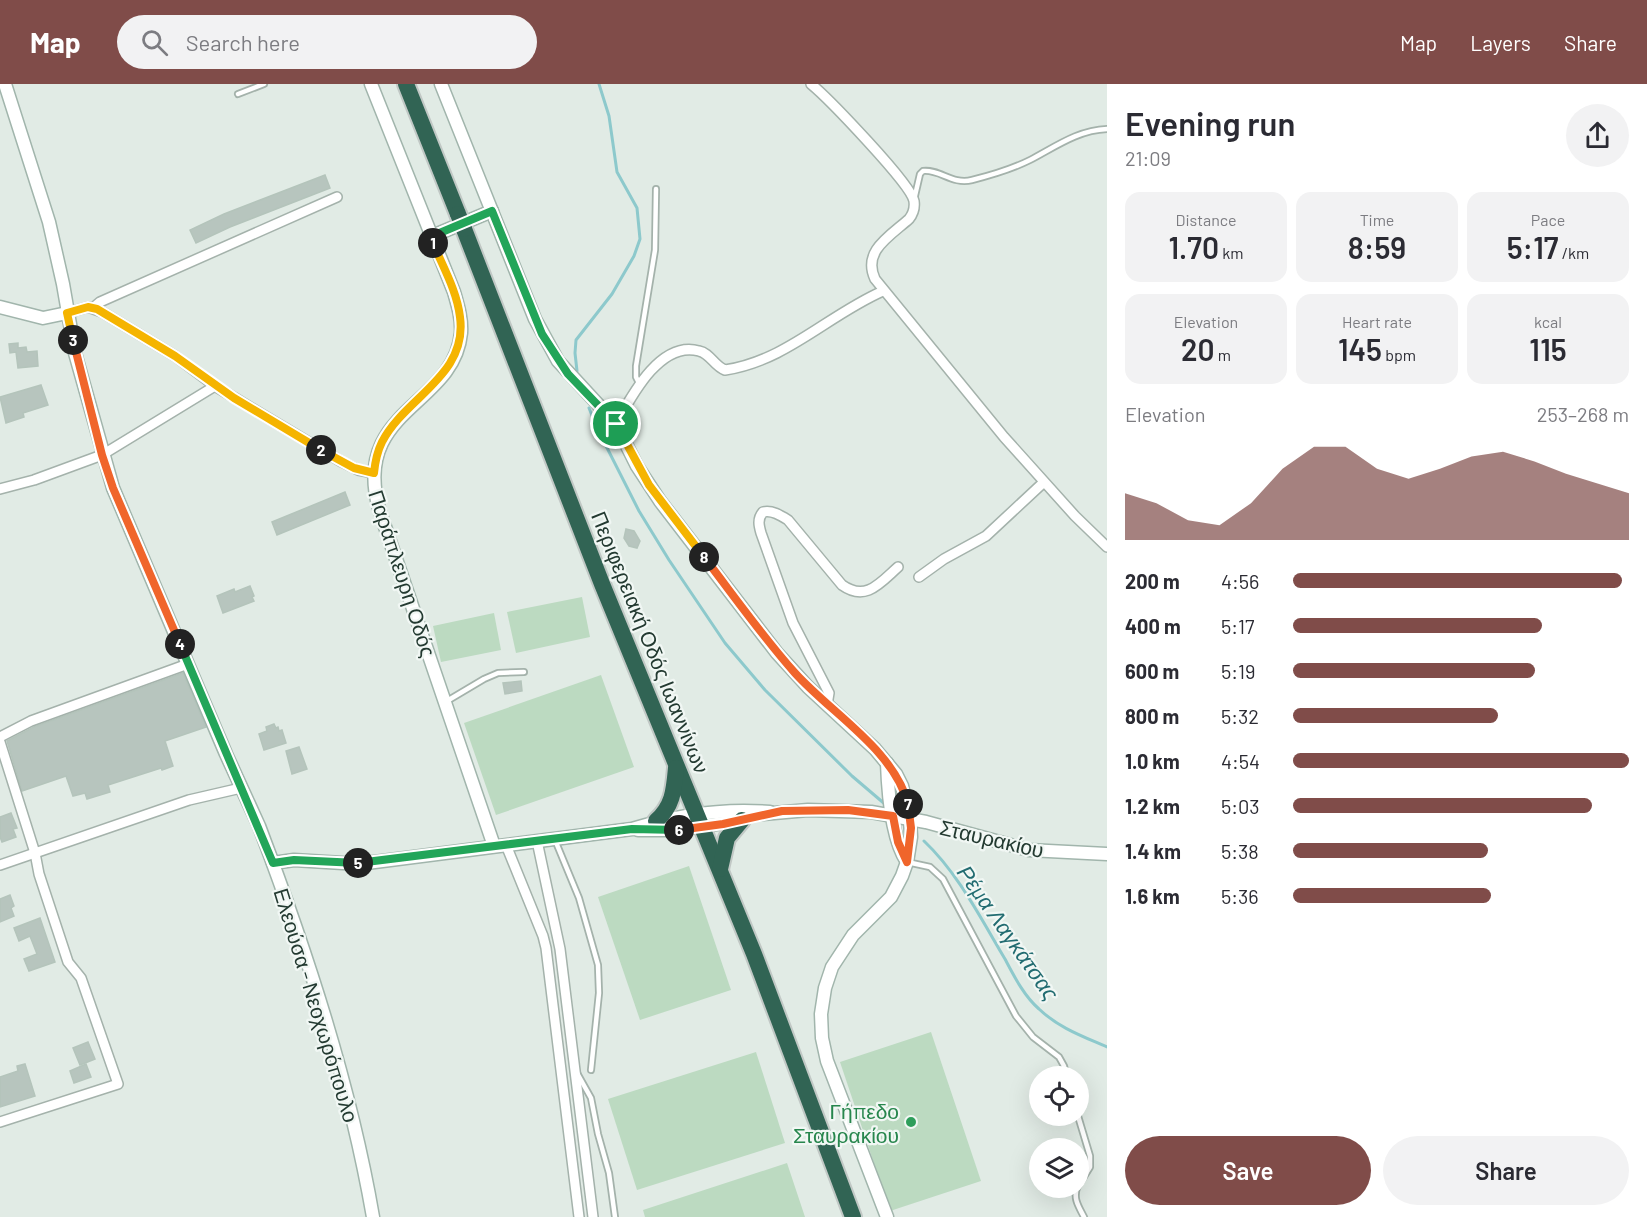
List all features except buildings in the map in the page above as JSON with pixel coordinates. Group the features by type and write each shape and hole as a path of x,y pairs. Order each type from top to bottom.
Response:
{"highway":[{"name":"Περιφερειακή Οδός Ιωαννίνων","path":"406,84 602,584 720,870 853,1217"},
{"path":"656,822 664,815 672,800 676,767"},
{"path":"720,870 728,838 742,820"}],"street":[{"name":"Ελεούσα - Νεοχωρόπουλο","path":"5,84 49,222 75,352 102,455 122,510 273,863 329,1031 361,1148 374,1217"},
{"name":"Παράπλευρη Οδός","path":"371,84 430,237 454,292 461,331 454,358 443,374 385,436 378,451 374,489 445,702 500,846"},
{"path":"441,84 542,334 568,374 616,424 660,501 777,653 887,763 902,786 910,819 911,837 907,862 891,897 853,935 838,954 828,977 821,1014 822,1038 827,1061 887,1217"},
{"path":"811,84 828,99 891,168 914,200 913,212 909,219 872,255 871,271 883,291 1044,482 1107,547"},
{"path":"93,308 100,302 337,197"},
{"path":"430,237 492,211"},
{"path":"616,424 639,383 658,364 675,353 687,350 703,352 717,366 725,370 764,359 788,348 857,303 883,291"},
{"path":"0,307 44,318 88,307 93,308 175,356 215,386 342,462 358,470 374,473"},
{"path":"0,489 33,480 102,455 215,386"},
{"path":"919,577 993,530 1044,482"},
{"path":"827,705 829,693 793,623 761,533 760,516 770,512 788,520 842,585 850,591 871,590 898,567"},
{"path":"0,737 31,721 188,664"},
{"path":"0,742 68,962 81,978 118,1084 0,1122"},
{"path":"887,763 898,842 907,862"},
{"path":"0,865 189,800 241,788"},
{"path":"632,829 664,831 737,810 770,812"},
{"name":"Σταυρακίου","path":"770,812 833,810 871,812 910,819 1029,850 1107,854"},
{"path":"273,863 294,860 359,864 632,829 656,822 742,820 770,812"},
{"path":"537,841 558,935 593,1217"},
{"path":"500,846 545,942 579,1217"}],"lane":[{"path":"238,94 264,84"},
{"path":"914,200 920,174 923,171 932,171 957,181 969,181 1029,161 1057,144 1093,130 1107,129"},
{"path":"639,383 636,377 636,366 655,250 656,189"},
{"path":"445,702 498,673 524,672"},
{"path":"555,839 579,897 598,965 599,993 591,1070"},
{"path":"907,862 930,867 943,879 1016,1016 1033,1037 1059,1057 1064,1066"},
{"path":"575,1069 591,1098 609,1173 615,1217"},
{"path":"1089,1153 1089,1169"},
{"path":"1076,1198 1084,1217"}],"green space":[{"path":"582,597 590,637 516,653 507,612"},
{"path":"494,613 501,650 441,662 433,626"},
{"path":"601,675 634,767 496,815 464,723"},
{"path":"689,866 731,990 640,1020 598,897"},
{"name":"Γήπεδο Σταυρακίου","path":"931,1032 981,1181 890,1211 840,1062"},
{"name":"Γήπεδο Σταυρακίου","path":"756,1052 785,1143 637,1190 608,1099"},
{"name":"Γήπεδο Σταυρακίου","path":"787,1163 805,1217 645,1217 643,1210"}],"waterway":[{"name":"Ρέμα Λαγκάτσας","path":"577,371 576,340 612,294 634,256 640,239 637,208 617,172 609,116 599,84"},
{"name":"Ρέμα Λαγκάτσας","path":"589,408 639,511 725,643 765,690 852,776 886,805"},
{"name":"Ρέμα Λαγκάτσας","path":"924,841 948,867 978,913 1020,986 1034,1004 1063,1026 1107,1047"}],"place":[{"name":"Γήπεδο Σταυρακίου","path":"911,1122"}],"route":[{"path":"492,211 542,334 568,374 616,424 660,501 777,653 808,687 875,749 896,774 902,786 910,819 911,837 907,862 898,842 893,816 871,812 808,810 770,812 702,827 664,831 632,829 359,864 294,860 273,863 113,488 82,380 67,313 88,307 97,309 151,340 234,398 342,462 358,470 374,473 378,451 389,430 443,374 458,348 461,331 459,311 454,292 430,237 492,211"}]}
